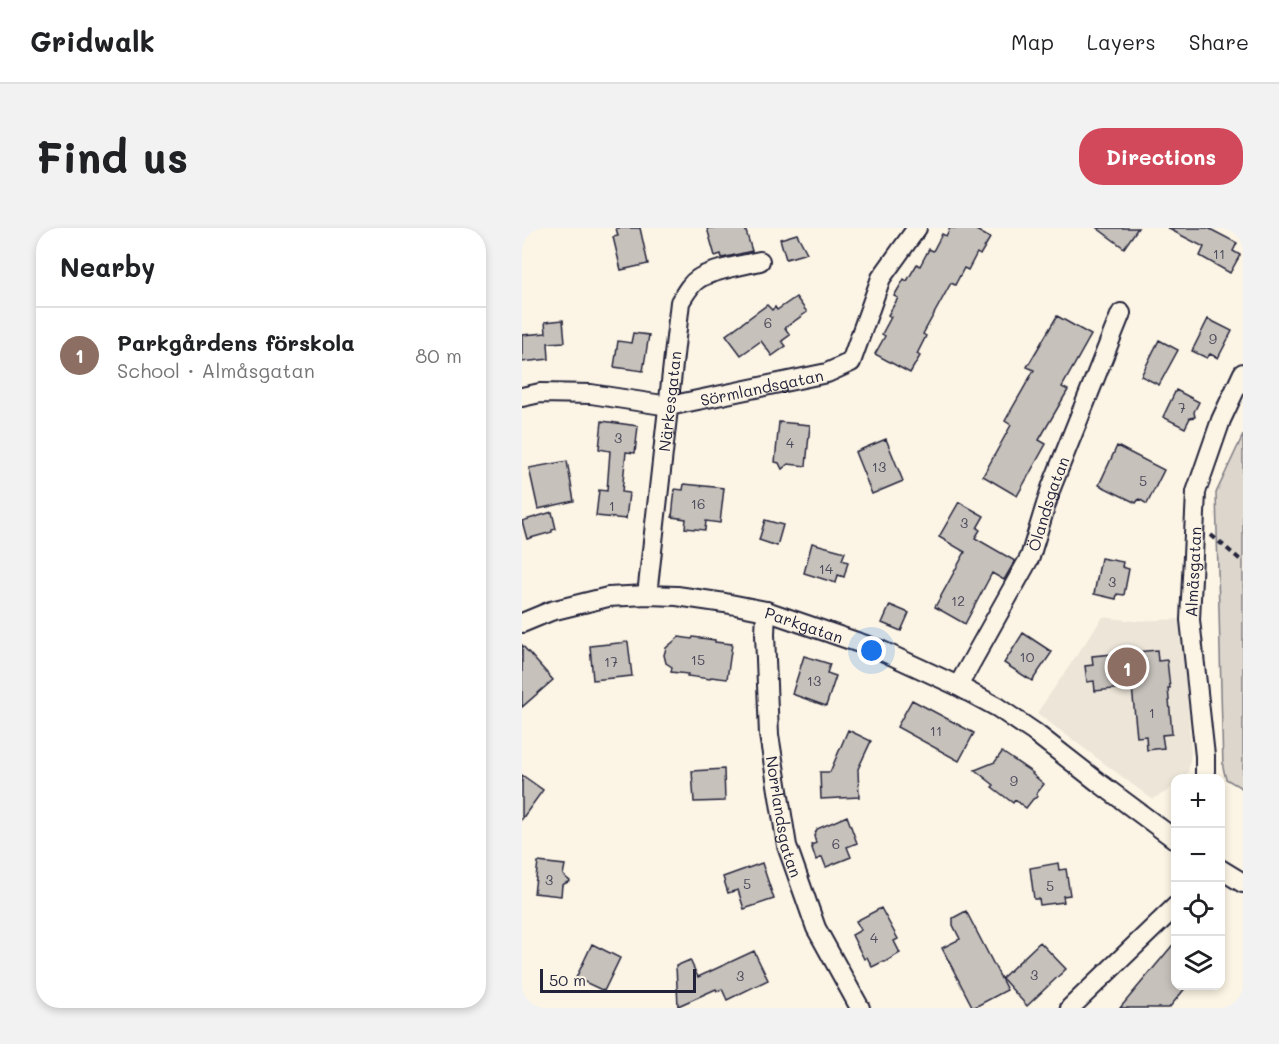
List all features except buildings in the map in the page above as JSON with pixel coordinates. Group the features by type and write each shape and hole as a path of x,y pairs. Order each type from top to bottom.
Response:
{"street":[{"name":"Sörmlandsgatan","path":"522,398 540,393 591,394 669,406 827,373 851,362 881,278 917,228"},
{"name":"Närkesgatan","path":"647,595 680,302 687,290 698,279 708,274 759,261"},
{"name":"Ölandsgatan","path":"958,686 1030,557 1051,488 1121,313"},
{"name":"Almåsgatan","path":"1205,774 1190,620 1196,492 1221,420 1243,373"},
{"name":"Parkgatan","path":"522,622 551,611 608,597 647,595 677,596 766,612 880,650 958,686 1034,732 1171,835"},
{"name":"Norrlandsgatan","path":"766,612 769,735 787,846 816,928 860,1008"},
{"path":"1225,872 1243,883"},
{"path":"1070,1008 1171,911"}],"path":[{"path":"1195,521 1243,562"}],"shaded area":[{"path":"1243,435 1243,789 1226,779 1223,768 1216,493"},
{"path":"1103,617 1134,621 1182,619 1191,753 1188,773 1171,774 1171,788 1168,791 1152,799 1037,713"}],"place":[{"name":"Parkgårdens förskola","path":"1127,667"}]}
